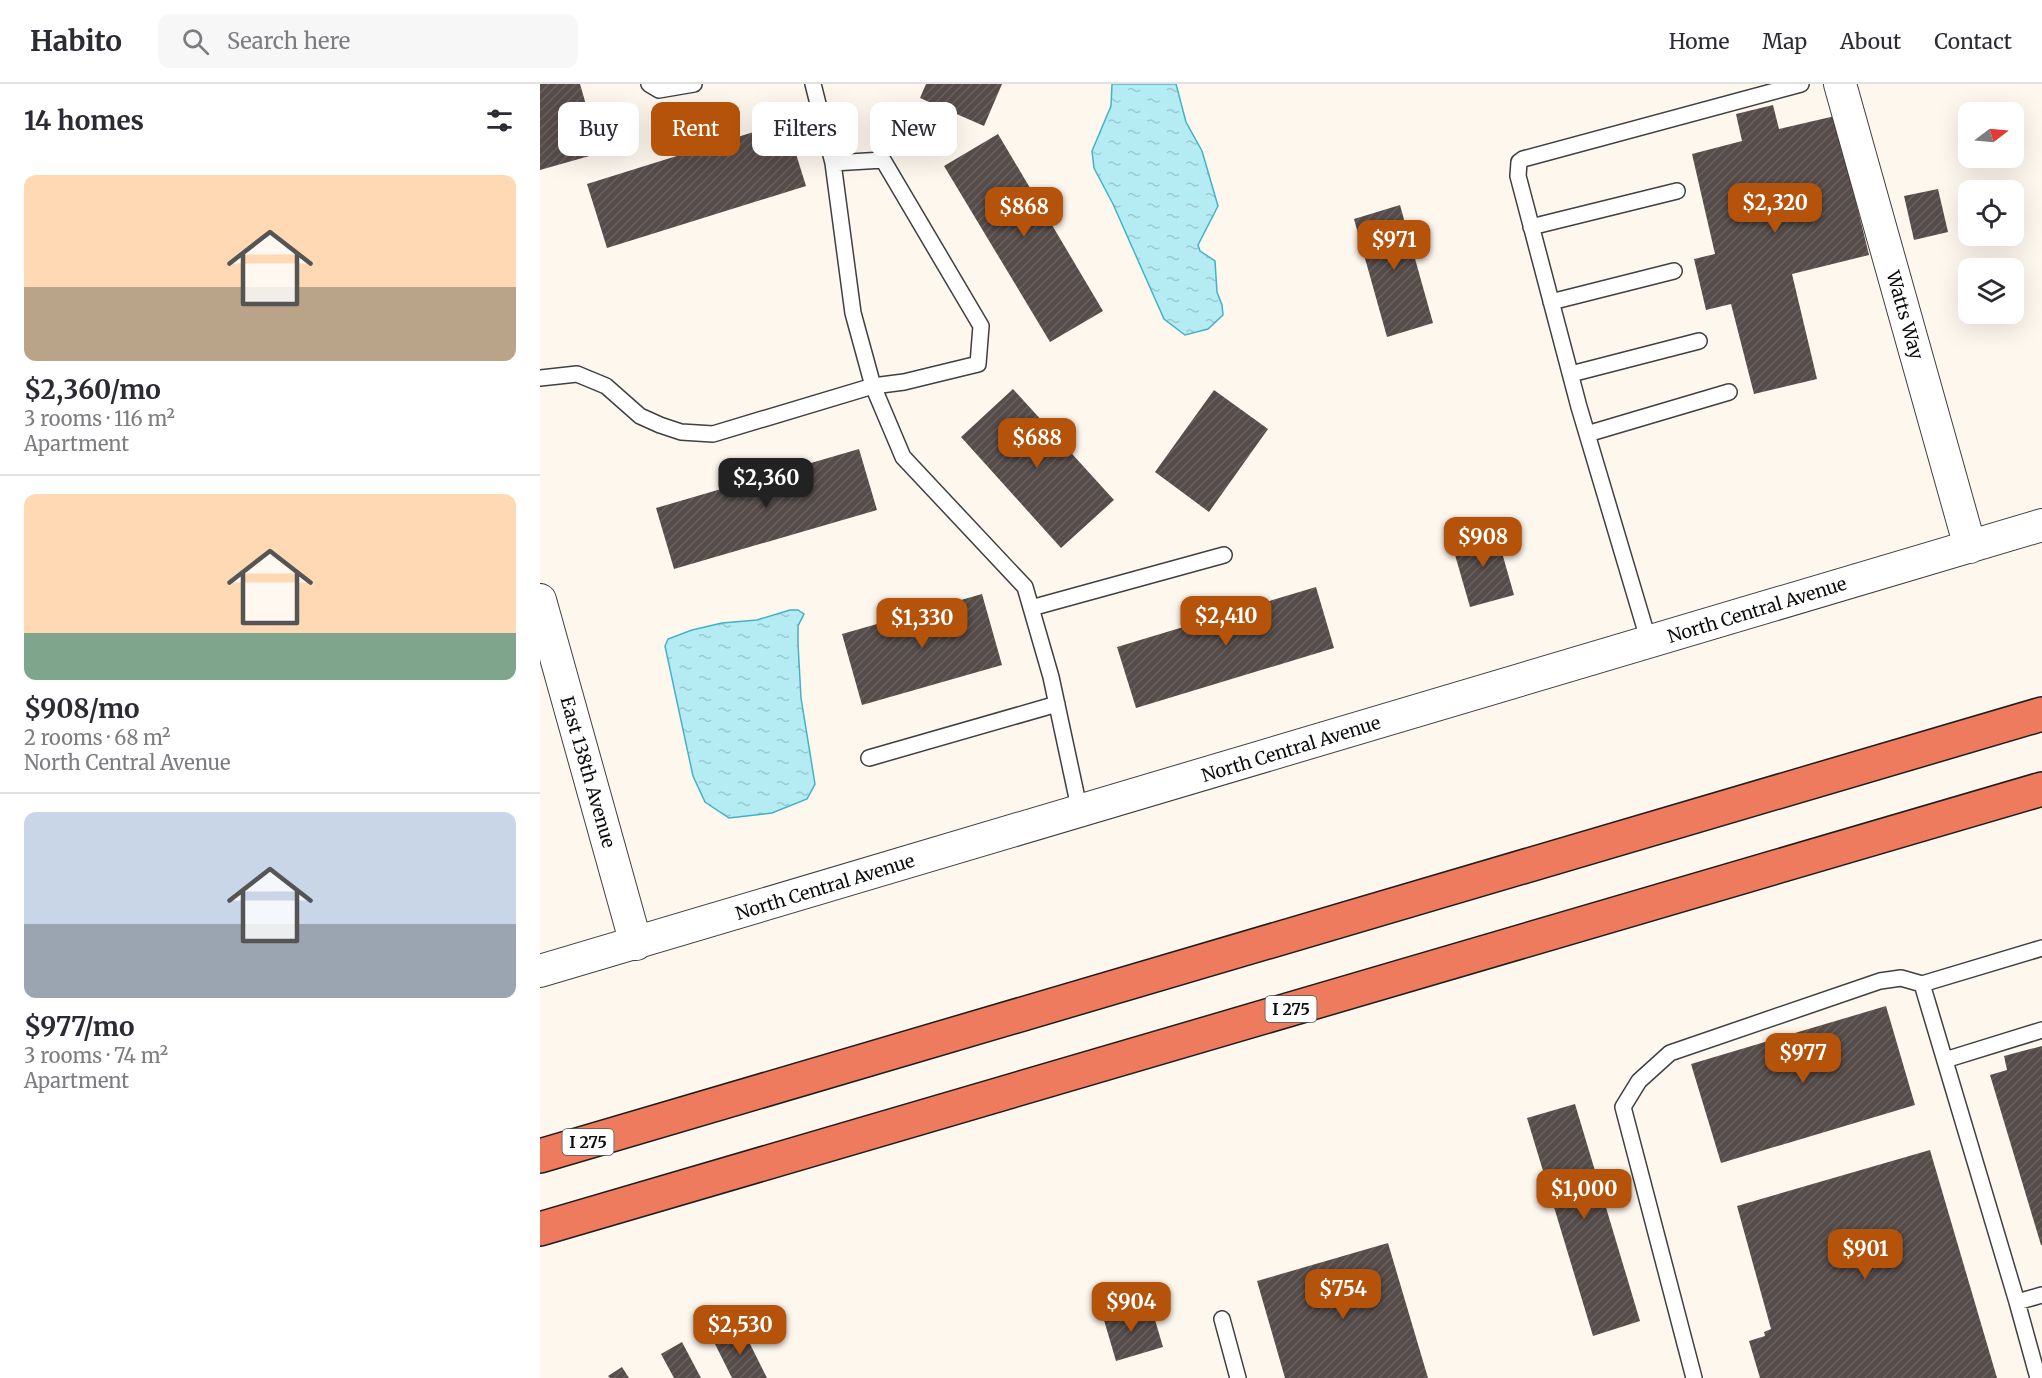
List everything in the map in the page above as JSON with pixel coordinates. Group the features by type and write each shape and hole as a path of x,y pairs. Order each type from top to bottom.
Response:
{"highway":[{"name":"I 275","path":"540,1156 2042,714"},
{"name":"I 275","path":"540,1229 2042,789"},
{"path":"540,1137 636,1128"}],"street":[{"name":"Watts Way","path":"1840,84 1970,547"},
{"name":"North Central Avenue","path":"540,971 2042,525"},
{"name":"East 138th Avenue","path":"540,600 636,944"}],"lane":[{"path":"649,84 659,90 694,84"},
{"path":"813,84 833,163 853,313 873,386 903,457 1025,587 1057,704 1080,812"},
{"path":"1648,642 1551,302 1518,176 1519,162 1523,159 1801,84"},
{"path":"540,378 577,374 606,386 640,416 681,432 713,434 873,386 904,382 978,364 981,326 883,160 833,163"},
{"path":"1531,227 1677,191"},
{"path":"1551,302 1674,271"},
{"path":"1571,374 1699,342"},
{"path":"1587,434 1729,392"},
{"path":"1030,608 1224,555"},
{"path":"869,758 1057,704"},
{"path":"1694,1378 1623,1107 1639,1081 1670,1053 1880,981 1901,978 1922,984 2042,948"},
{"path":"1922,984 2038,1378"},
{"path":"1945,1059 2042,1030"},
{"path":"2017,1302 2042,1295"},
{"path":"1222,1319 1238,1378"}],"water":[{"path":"1112,84 1176,84 1186,122 1202,151 1218,206 1198,245 1200,251 1215,261 1217,292 1222,305 1223,315 1208,329 1185,335 1164,319 1113,204 1094,168 1092,151 1111,106"},
{"path":"790,610 798,610 804,614 798,626 801,698 815,784 807,799 772,813 729,818 705,802 693,776 665,646 668,639 692,630 722,623 757,620"}],"building":[{"path":"540,84 580,84 585,102 558,102 558,156 589,156 540,170"},
{"path":"926,84 1002,84 984,126 957,114 957,102 929,102 920,98"},
{"path":"1773,105 1779,129 1835,116 1869,255 1792,274 1817,379 1754,394 1731,304 1706,310 1694,259 1715,254 1692,154 1742,141 1736,114"},
{"path":"752,133 752,156 797,156 806,186 607,248 587,184 677,156 740,156 740,136"},
{"path":"998,134 1103,311 1050,342 944,166"},
{"path":"1938,189 1948,232 1914,240 1904,196"},
{"path":"1400,205 1433,323 1387,337 1354,219"},
{"path":"1013,389 1114,500 1061,548 961,437"},
{"path":"1214,390 1268,429 1209,512 1155,472"},
{"path":"859,449 877,510 674,569 656,508"},
{"path":"1495,528 1514,595 1470,607 1451,541"},
{"path":"1316,587 1334,648 1136,708 1117,647"},
{"path":"982,594 1002,665 862,705 842,634"},
{"path":"1886,1006 1915,1105 1721,1163 1691,1064"},
{"path":"2042,1046 2041,1245 1990,1075 2007,1070 2004,1056"},
{"path":"1575,1104 1640,1321 1593,1336 1527,1118"},
{"path":"1930,1150 1997,1378 1760,1378 1749,1341 1765,1336 1764,1332 1771,1329 1737,1206"},
{"path":"1388,1243 1428,1378 1285,1378 1257,1281"},
{"path":"1124,1303 1130,1320 1153,1313 1163,1347 1116,1361 1101,1310"},
{"path":"742,1328 767,1378 732,1378 714,1342"},
{"path":"682,1342 701,1378 674,1378 661,1354"},
{"path":"622,1367 629,1378 610,1378 608,1376"}]}
